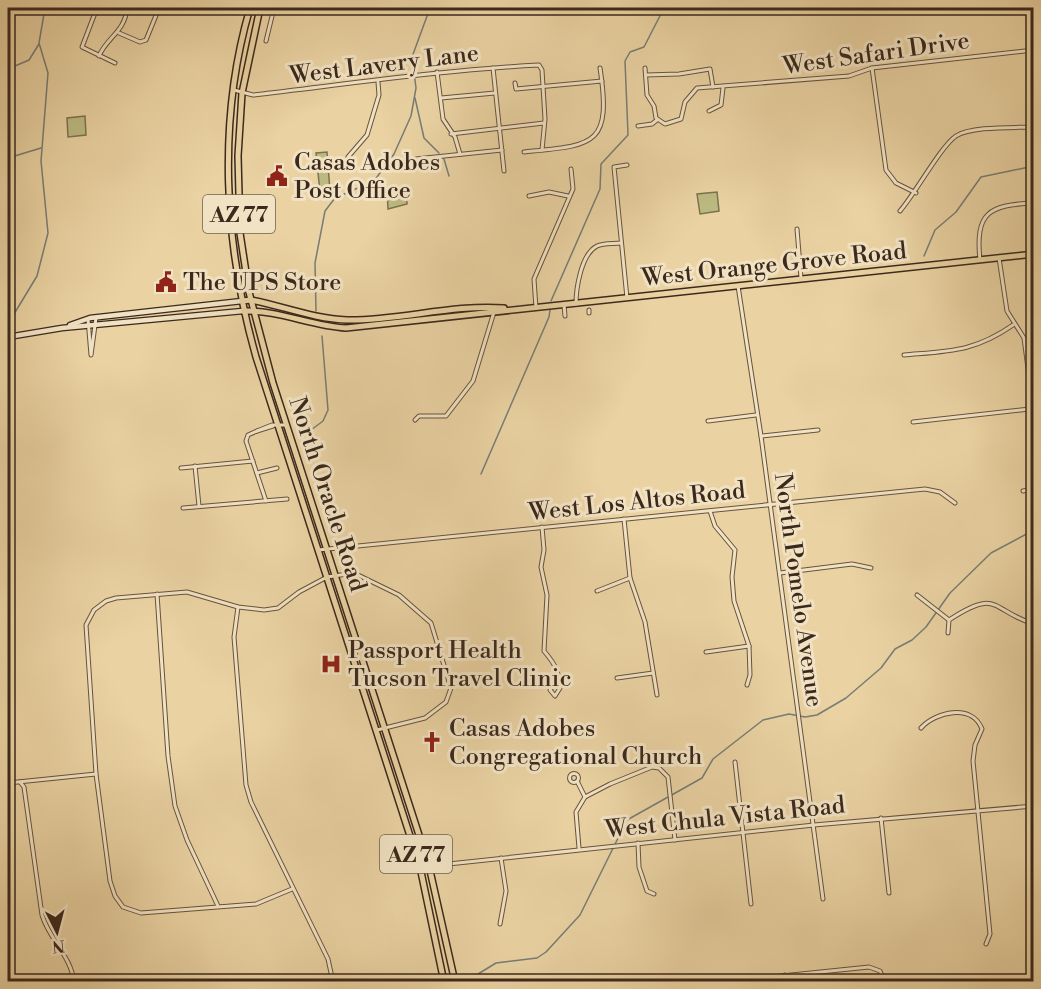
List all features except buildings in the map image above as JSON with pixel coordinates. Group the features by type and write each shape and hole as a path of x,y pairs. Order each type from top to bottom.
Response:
{"main road":[{"name":"North Oracle Road","path":"250,8 242,36 233,90 229,154 229,206 243,311 275,426 327,577 420,867 444,981"},
{"name":"North Oracle Road","path":"260,8 242,93 238,196 240,233 253,311 287,425 429,866 455,981"},
{"name":"West Orange Grove Road","path":"62,328 88,319 251,300 323,317 346,320 536,308 1034,254"},
{"name":"West Orange Grove Road","path":"8,337 62,328 243,311 283,315 323,326 346,328 493,310"}],"street":[{"path":"100,8 81,44 85,50 115,63"},
{"path":"99,56 104,46 119,33 127,8"},
{"path":"119,33 140,42 147,39 157,13 156,8"},
{"path":"266,41 274,8"},
{"name":"West Safari Drive","path":"638,126 652,124 657,120 665,124 681,119 690,93 697,88 723,88 849,76 872,68 1034,50"},
{"name":"West Lavery Lane","path":"233,90 253,95 378,82 416,74 539,65 542,70 542,87"},
{"path":"493,68 504,171"},
{"path":"524,152 578,147 598,134 603,123 600,68"},
{"path":"645,68 647,95 657,120"},
{"path":"872,68 885,170 896,183 916,193"},
{"path":"646,75 679,74 710,69 714,87"},
{"path":"437,72 443,119 455,137 460,154"},
{"path":"515,83 516,89 602,81"},
{"path":"348,157 367,135 379,95 378,82"},
{"path":"542,87 544,123 542,150"},
{"path":"709,111 721,105 723,88"},
{"path":"441,98 495,93"},
{"path":"451,134 544,123"},
{"path":"900,211 916,193 944,148 956,136 978,130 1034,127"},
{"path":"416,159 502,150"},
{"path":"627,165 614,166 627,298"},
{"path":"536,308 534,279 573,189 571,169"},
{"path":"529,196 549,192 569,197"},
{"path":"980,260 978,236 980,224 988,213 1004,204 1034,203"},
{"path":"797,229 801,278"},
{"path":"576,304 580,273 592,250 598,246 621,243"},
{"path":"913,422 1031,410 1032,375 1024,338 1013,324 1004,301 999,258"},
{"name":"North Pomelo Avenue","path":"738,286 780,573 823,899"},
{"path":"564,305 565,316"},
{"path":"415,420 418,416 446,416 473,381 493,310"},
{"path":"88,319 91,355 96,318"},
{"path":"904,355 963,350 980,345 1013,324"},
{"path":"708,421 756,415"},
{"path":"266,501 246,444 247,436 260,427 287,425"},
{"path":"761,436 818,430"},
{"path":"181,468 253,461"},
{"path":"195,466 199,507"},
{"path":"257,473 277,468"},
{"name":"West Los Altos Road","path":"318,550 925,489 940,492 955,502"},
{"path":"1023,491 1034,489"},
{"path":"183,508 287,499"},
{"path":"710,511 716,526 735,550 732,577 734,601 749,646 750,675 747,685"},
{"path":"624,519 630,578 645,622 657,695"},
{"path":"542,527 544,550 541,567 547,595 544,651 557,667 559,677 560,688 559,694 555,696 550,690 559,677"},
{"path":"780,573 852,564 871,568"},
{"path":"292,889 256,904 141,913 123,907 115,896 110,881 96,774 86,625 94,610 106,601 187,592 238,607 278,608 299,592 327,577 354,573 399,595 431,623 451,688 449,699 425,718 377,730"},
{"path":"597,591 630,578"},
{"path":"156,594 168,756 175,806 190,848 216,896 218,906"},
{"path":"917,595 949,620"},
{"path":"949,620 979,603 999,605 1034,624"},
{"path":"238,607 234,637 246,785 251,802 328,959 333,981"},
{"path":"948,633 949,620"},
{"path":"706,652 749,646"},
{"path":"617,678 653,673"},
{"path":"921,728 929,719 947,712 972,718 980,724 981,730 975,745 973,761 990,934 986,944"},
{"path":"981,730 987,730"},
{"path":"735,762 751,904"},
{"path":"579,848 576,812 585,797 641,770 659,768 668,777 675,840"},
{"path":"8,783 96,774"},
{"path":"577,781 585,797"},
{"path":"20,782 24,787 42,915 49,934 68,961 74,981"},
{"name":"West Chula Vista Road","path":"420,867 579,848 977,809 1034,806"},
{"path":"881,818 889,893"},
{"path":"638,843 646,891 654,894"},
{"path":"500,924 506,891 501,858"},
{"path":"723,981 869,967 880,971 885,981"},
{"path":"785,975 788,981"}],"shaded area":[{"path":"85,116 86,135 68,137 67,118"},
{"path":"327,152 330,191 320,192 316,153"},
{"path":"406,186 407,204 388,209 387,189"},
{"path":"717,192 719,211 700,214 697,194"}],"waterway":[{"path":"8,324 37,276 48,233 41,161 48,73 39,43 45,8"},
{"path":"316,311 315,263 325,211 335,198 374,181 394,154 411,116 416,88 412,57 430,8"},
{"path":"551,301 600,189 601,164 628,135 625,61 630,52 644,47 664,8"},
{"path":"8,69 29,60 39,44"},
{"path":"415,98 424,138 439,153"},
{"path":"8,158 41,148"},
{"path":"444,159 449,176"},
{"path":"924,256 935,230 956,212 981,177 1034,166"},
{"path":"481,474 550,310"},
{"path":"303,436 323,421 328,410 322,336"},
{"path":"465,982 496,963 537,958 546,952 580,915 627,820 702,778 713,759 763,720 789,714 805,717 817,715 846,698 881,668 895,649 912,640 926,627 950,593 991,553 1034,530"}],"place":[{"name":"Casas Adobes Post Office","path":"277,176"},
{"name":"The UPS Store","path":"166,282"},
{"name":"Passport Health Tucson Travel Clinic","path":"331,664"},
{"name":"Casas Adobes Congregational Church","path":"432,742"}]}
